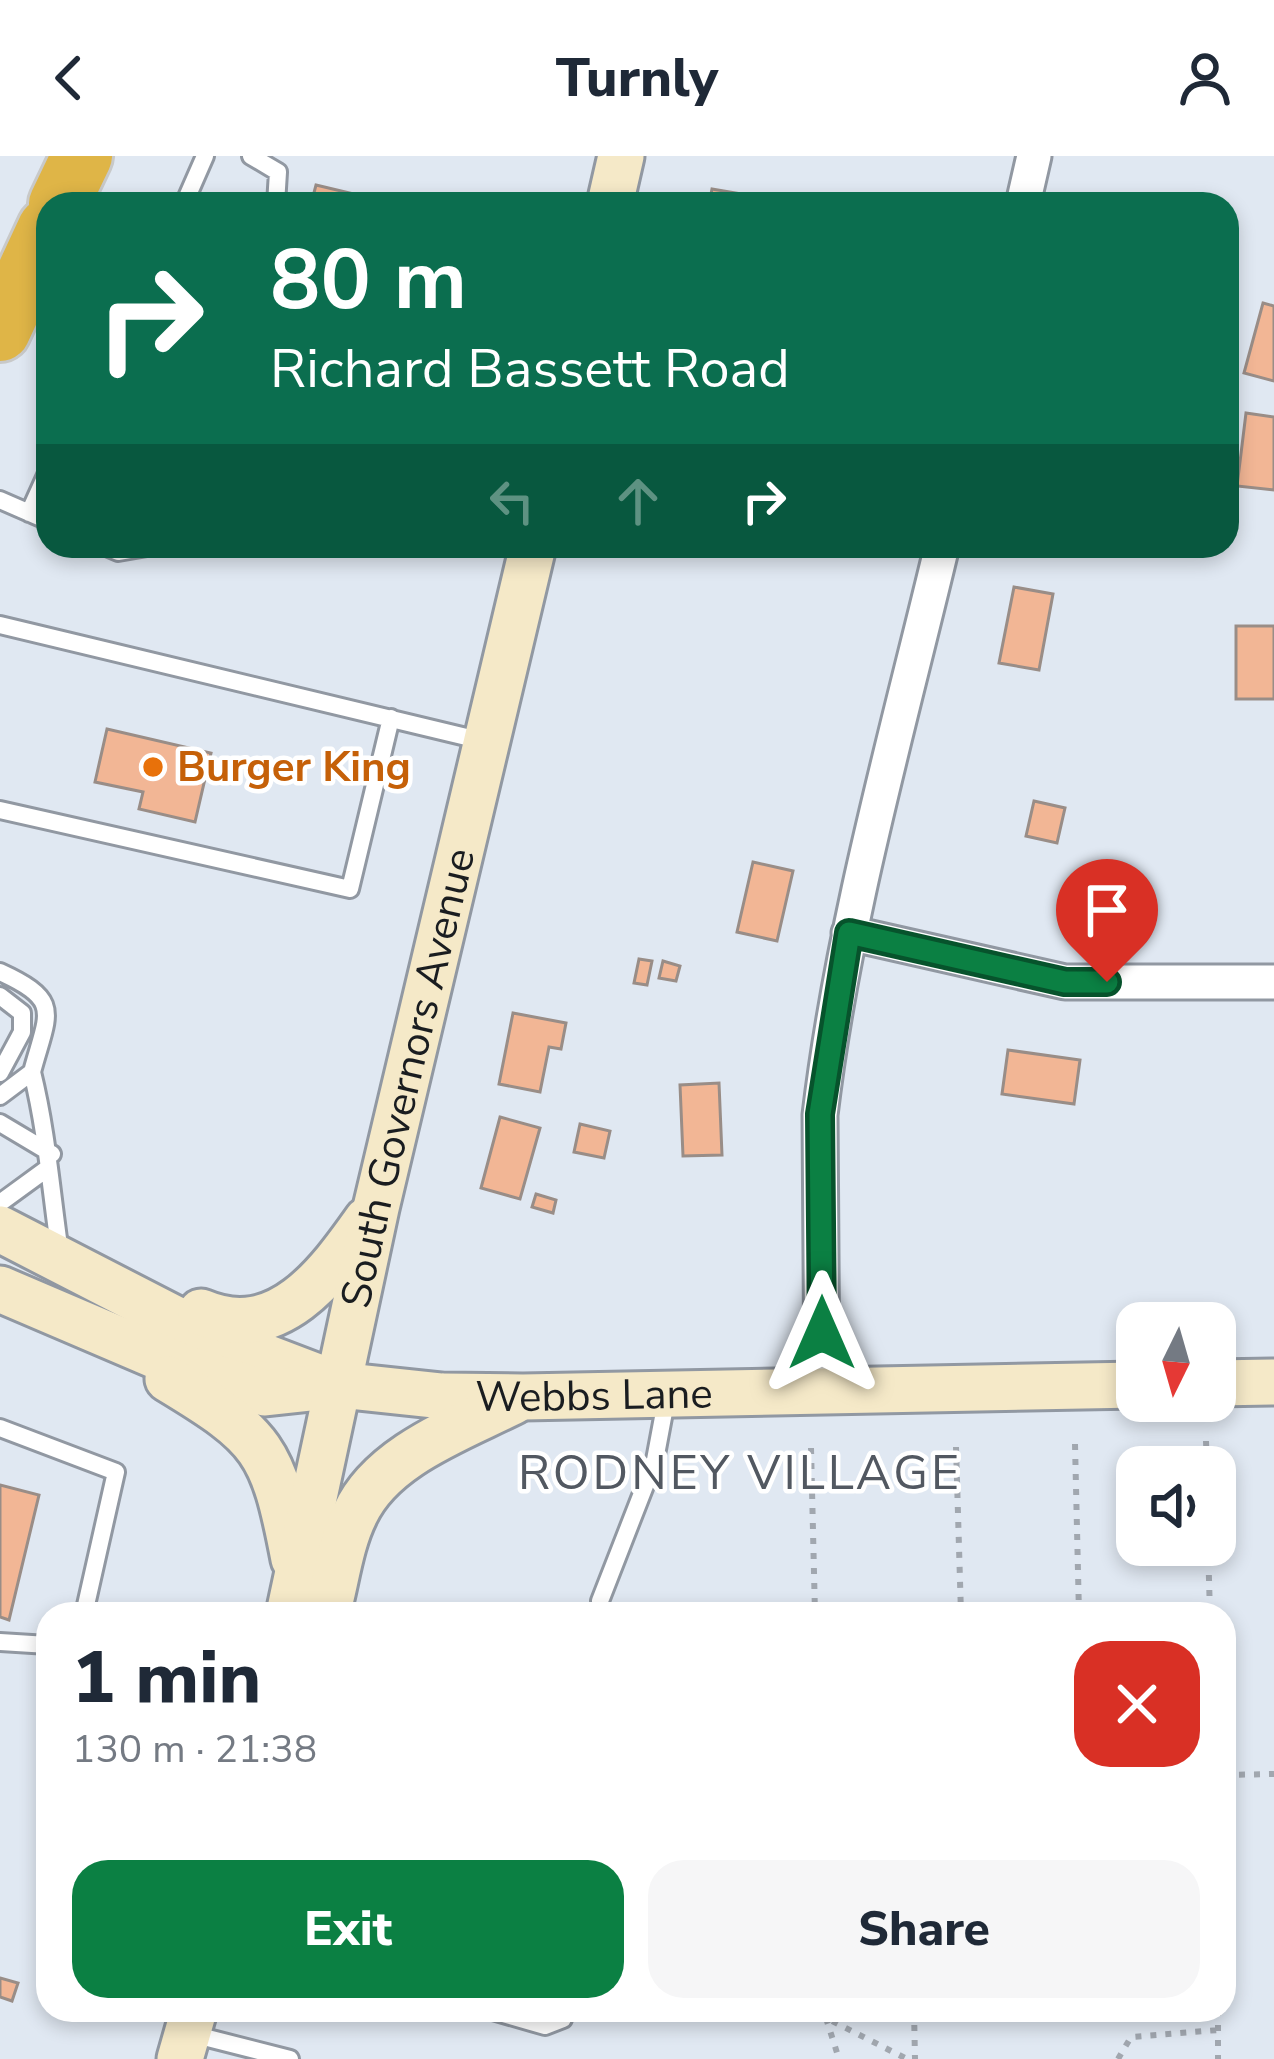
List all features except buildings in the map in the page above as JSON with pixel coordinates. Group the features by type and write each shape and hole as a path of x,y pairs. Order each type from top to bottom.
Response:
{"highway":[{"path":"65,192 82,156"},
{"path":"17,307 36,260"}],"main road":[{"path":"613,192 621,156"},
{"name":"South Governors Avenue","path":"293,1596 376,1208 529,558"},
{"path":"68,1264 213,1317 264,1318 286,1310 322,1279 376,1208"},
{"name":"Webbs Lane","path":"0,1229 202,1334 339,1385"},
{"name":"Webbs Lane","path":"0,1289 118,1341 265,1393 339,1385 442,1396 668,1396 1116,1385"},
{"path":"118,1341 252,1435 278,1480 293,1596"},
{"path":"1236,1383 1274,1382"},
{"path":"330,1602 353,1515 367,1494 436,1440 523,1396"}],"street":[{"path":"1026,192 1034,156"},
{"path":"822,1393 820,1114 849,933 938,558"},
{"path":"849,933 1065,982 1274,982"}],"lane":[{"path":"189,192 205,156"},
{"path":"252,156 278,172 277,192"},
{"path":"28,513 36,496"},
{"path":"0,500 36,516"},
{"path":"0,625 489,742"},
{"path":"0,810 350,889 391,718"},
{"path":"0,972 38,989 46,1005 32,1072 68,1264"},
{"path":"0,997 22,1013 22,1032 0,1073"},
{"path":"0,1096 32,1072"},
{"path":"0,1123 50,1161"},
{"path":"0,1203 50,1161"},
{"path":"601,1601 655,1460 668,1396"},
{"path":"0,1427 116,1472 87,1602"},
{"path":"0,1642 36,1644"},
{"path":"187,2034 288,2058"}],"path":[{"path":"1206,1441 1206,1446"},
{"path":"1075,1444 1079,1602"},
{"path":"956,1447 961,1602"},
{"path":"811,1448 814,1602"},
{"path":"1209,1566 1210,1602"},
{"path":"1236,1775 1274,1774"},
{"path":"828,2022 839,2059"},
{"path":"841,2022 911,2059 913,2022"},
{"path":"1218,2022 1218,2059"},
{"path":"1118,2059 1131,2037 1218,2030"}],"place":[{"name":"Burger King","path":"153,767"}],"district":[{"name":"RODNEY VILLAGE","path":"740,1473"}],"route":[{"path":"822,1333 820,1114 849,933 1065,982 1107,982"}]}
